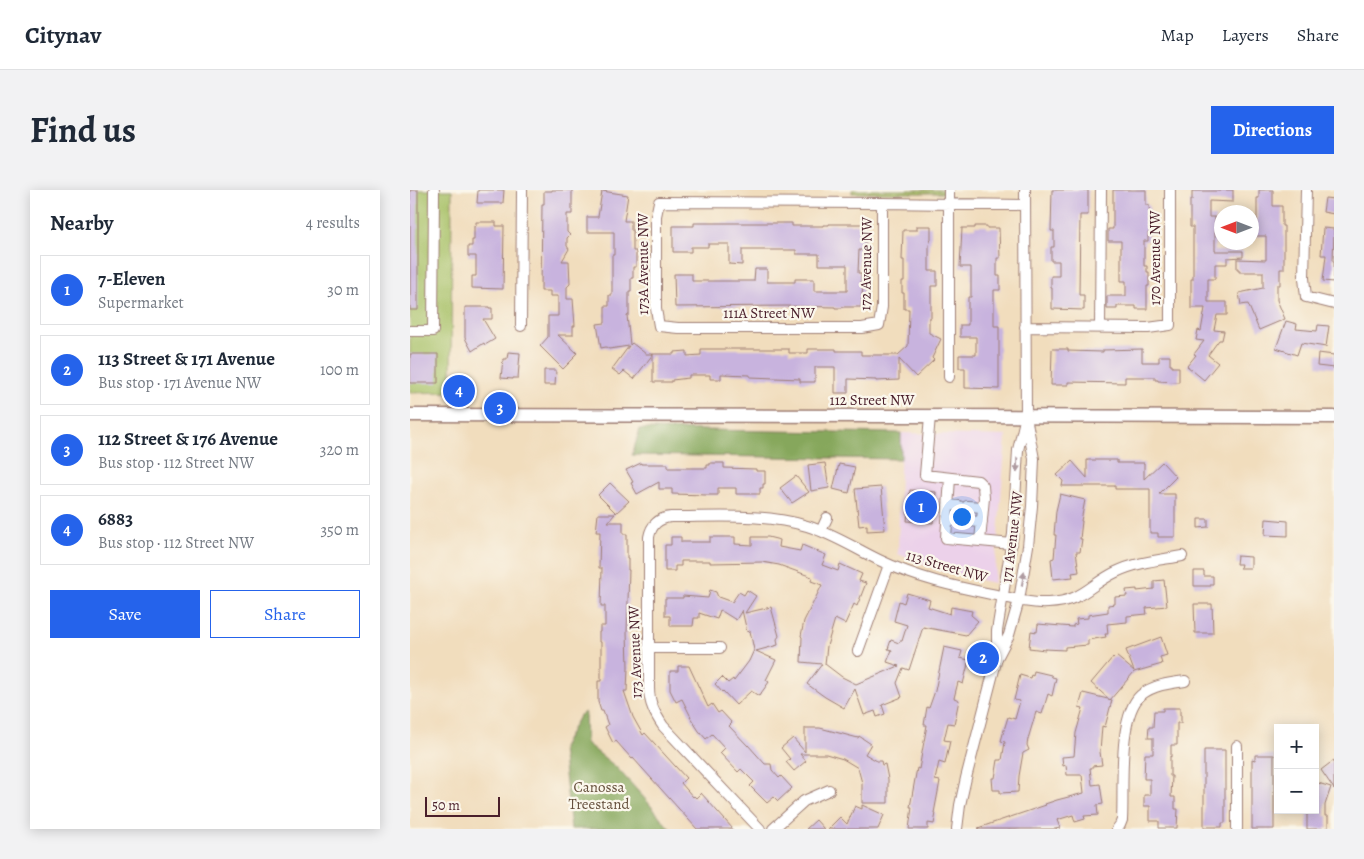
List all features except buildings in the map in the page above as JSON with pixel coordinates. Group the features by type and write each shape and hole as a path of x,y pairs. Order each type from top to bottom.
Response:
{"main road":[{"name":"112 Street NW","path":"410,415 1334,417"}],"street":[{"path":"410,331 433,331 434,190"},
{"path":"521,326 522,190"},
{"path":"949,190 949,377"},
{"name":"171 Avenue NW","path":"957,829 966,778 997,658 1009,635 1019,600 1028,546 1034,459 1026,417 1024,190"},
{"path":"1025,327 1100,328 1101,190"},
{"name":"170 Avenue NW","path":"1100,328 1148,328 1170,325 1170,190"},
{"path":"1306,190 1304,278 1306,297 1334,304"},
{"name":"173A Avenue NW","path":"659,326 656,309 656,216 659,202 882,203"},
{"path":"882,203 1025,205"},
{"name":"172 Avenue NW","path":"879,325 882,307 882,203"},
{"name":"111A Street NW","path":"659,326 678,328 862,328 879,325"},
{"path":"930,416 925,475 978,481 983,486 984,498 980,541"},
{"name":"171 Avenue NW","path":"997,658 997,632 1012,544 1018,450 1026,417"},
{"path":"950,478 946,538 1012,544"},
{"path":"948,505 983,508"},
{"name":"113 Street NW","path":"654,524 662,518 755,518 789,522 821,531 889,564 951,586 1041,603 1071,600 1107,577 1137,564 1182,556"},
{"path":"821,531 827,518"},
{"path":"947,520 982,522"},
{"name":"173 Avenue NW","path":"654,524 649,537 648,648 649,694 652,708 663,726 760,829"},
{"path":"858,651 889,564"},
{"path":"648,648 720,648"},
{"path":"1117,829 1122,820 1124,746 1132,707 1138,699 1151,689 1185,681"},
{"path":"1237,746 1237,829"},
{"path":"773,829 804,801 829,790"}],"shaded area":[{"path":"901,433 1006,436 994,583 937,570 898,554"}],"green space":[{"path":"410,190 452,190 451,392 410,393"},
{"path":"852,190 944,190 944,193 852,193"},
{"path":"640,429 901,433 901,459 632,455"},
{"name":"Canossa Treestand","path":"585,712 586,743 616,767 670,829 571,829 562,748 579,716"}],"place":[{"name":"6883","path":"459,391"},
{"name":"112 Street & 176 Avenue","path":"500,408"},
{"name":"7-Eleven","path":"921,507"},
{"name":"113 Street & 171 Avenue","path":"983,658"}]}
